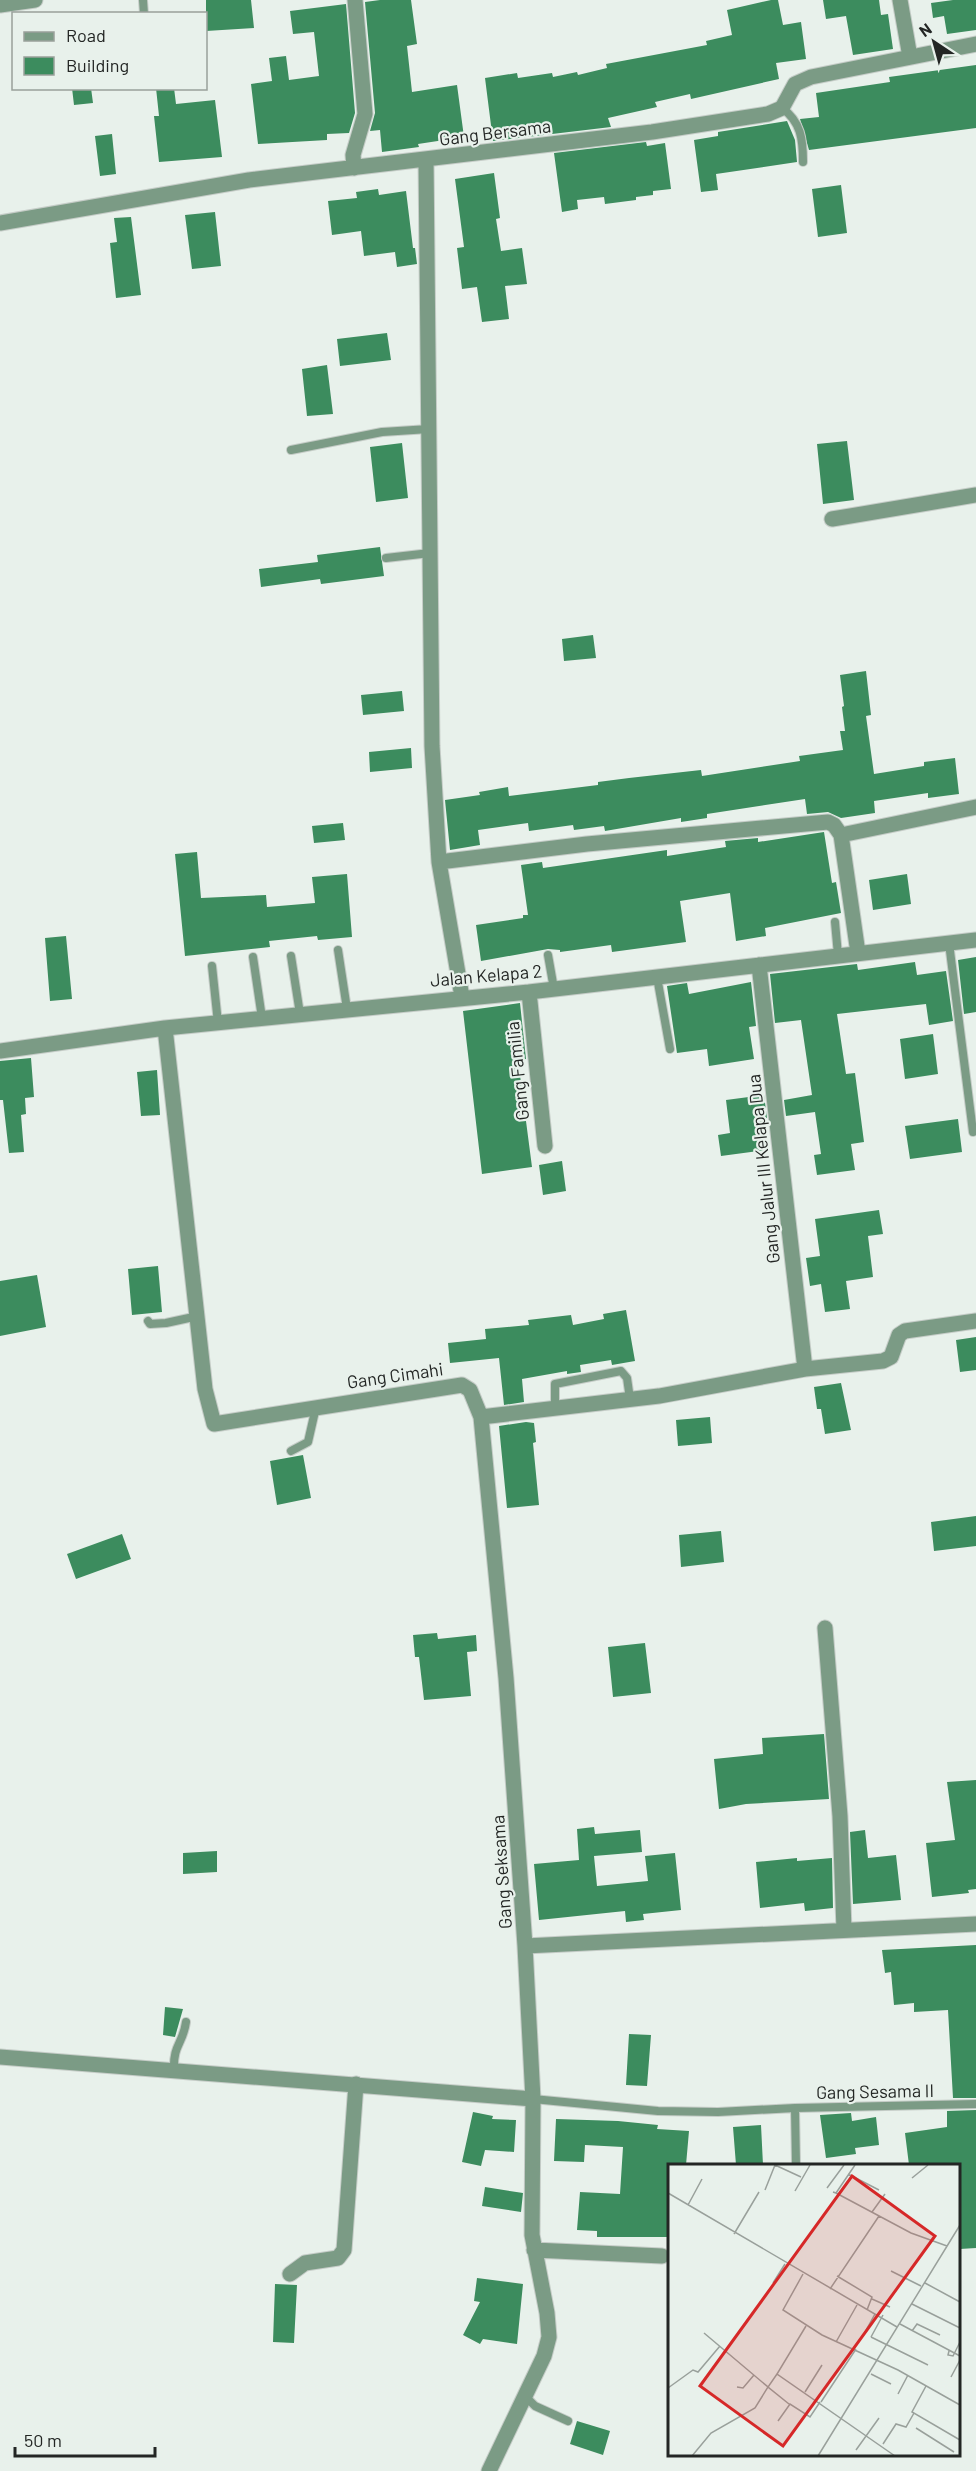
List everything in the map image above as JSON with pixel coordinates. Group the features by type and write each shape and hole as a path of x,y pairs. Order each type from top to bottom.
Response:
{"street":[{"path":"0,5 35,0"},
{"path":"354,168 353,155 365,114 355,0"},
{"path":"900,0 910,57"},
{"path":"782,108 795,84 812,77 976,44"},
{"name":"Gang Bersama","path":"0,223 249,180 652,132 768,114 782,108"},
{"path":"426,160 432,553 432,746 439,862 462,996"},
{"path":"832,519 976,495"},
{"path":"842,835 976,807"},
{"path":"439,862 820,821 834,825 842,835 858,953"},
{"name":"Jalan Kelapa 2","path":"0,1051 165,1028 462,996 529,992 976,940"},
{"name":"Gang Jalur III Kelapa Dua","path":"759,965 805,1369"},
{"name":"Gang Familia","path":"529,992 545,1146"},
{"name":"Gang Cimahi","path":"165,1028 205,1389 214,1424 462,1385 470,1390 481,1417"},
{"path":"481,1417 630,1399 805,1369 883,1361 896,1351 899,1335 905,1331 976,1321"},
{"name":"Gang Seksama","path":"481,1417 506,1678 525,1946 976,1924"},
{"path":"825,1628 840,1816 844,1930"},
{"path":"489,2471 525,2396 549,2337 532,2235 533,2099 525,1946"},
{"path":"0,2057 36,2062 84,2062 533,2099"},
{"path":"290,2274 305,2263 338,2258 344,2250 356,2084"},
{"path":"534,2250 662,2256"}],"lane":[{"path":"782,108 794,117 798,125 803,140 803,162"},
{"path":"291,450 382,432 429,429"},
{"path":"386,558 432,553"},
{"path":"835,922 838,955"},
{"path":"949,943 973,1132"},
{"path":"338,950 347,1009"},
{"path":"548,955 554,989"},
{"path":"291,956 300,1014"},
{"path":"253,957 262,1018"},
{"path":"212,966 218,1023"},
{"path":"657,976 670,1049"},
{"path":"148,1321 150,1324 166,1323 198,1316"},
{"path":"555,1408 555,1384 621,1371 627,1378 630,1399"},
{"path":"291,1452 308,1442 316,1407"},
{"path":"174,2070 174,2051 184,2036 186,2022"},
{"path":"533,2099 658,2111 718,2112 795,2108"},
{"name":"Gang Sesama II","path":"796,2164 795,2108 976,2104"},
{"path":"525,2396 539,2408 568,2421"}],"building":[{"path":"206,0 251,0 254,28 207,31"},
{"path":"411,0 417,44 407,46 412,92 457,85 464,137 382,152 380,130 370,131 375,113 365,2"},
{"path":"778,0 783,25 801,22 806,59 776,63 779,79 691,99 690,94 655,102 657,107 608,118 611,127 493,141 485,78 517,73 518,78 552,73 553,77 577,72 578,75 607,68 606,64 707,45 706,41 732,35 727,10"},
{"path":"823,0 879,0 881,15 888,14 893,49 853,55 846,16 826,19"},
{"path":"976,0 976,30 947,34 944,16 933,18 931,3"},
{"path":"346,4 355,113 349,133 327,134 327,140 258,144 251,84 272,81 269,58 286,56 289,80 319,76 314,32 293,34 290,11"},
{"path":"976,65 976,128 809,150 800,119 819,117 816,93 890,82 889,77"},
{"path":"72,90 91,90 93,103 74,105"},
{"path":"156,90 174,90 176,104 215,100 222,157 159,162 154,116 159,116"},
{"path":"787,121 795,140 797,162 716,174 718,190 701,192 694,140 718,136 718,132"},
{"path":"112,134 116,174 100,176 95,136"},
{"path":"646,142 647,146 665,143 671,189 653,191 653,195 636,197 636,200 605,204 604,197 577,200 578,209 562,212 554,153"},
{"path":"494,173 500,218 496,219 501,251 522,248 527,284 505,286 509,319 482,322 477,287 462,289 457,248 464,247 455,179"},
{"path":"841,185 847,233 818,237 812,189"},
{"path":"378,189 379,195 406,191 417,264 397,267 395,252 364,256 361,231 332,235 328,201 357,198 356,192"},
{"path":"215,212 221,266 192,269 185,215"},
{"path":"131,217 141,295 116,298 110,243 117,242 114,218"},
{"path":"387,333 391,360 340,366 337,339"},
{"path":"327,365 333,414 307,416 302,369"},
{"path":"847,441 854,500 823,504 817,444"},
{"path":"402,443 408,498 376,502 370,447"},
{"path":"380,547 384,576 321,584 320,579 261,587 259,569 318,562 317,555"},
{"path":"593,635 596,658 564,661 562,639"},
{"path":"866,671 871,715 866,716 874,774 924,766 924,762 955,758 959,794 928,798 928,793 874,801 875,813 841,818 828,812 807,814 805,799 707,814 707,818 681,822 681,818 605,831 604,826 574,830 573,825 529,831 528,823 478,830 480,845 450,850 445,800 480,795 479,792 508,787 509,796 598,785 598,782 701,770 702,776 800,761 799,756 843,750 840,731 845,731 842,707 844,706 840,675"},
{"path":"402,691 404,711 363,715 361,695"},
{"path":"411,748 412,768 370,772 369,752"},
{"path":"343,823 345,840 314,843 312,826"},
{"path":"824,832 832,883 836,882 841,913 765,928 766,936 736,941 730,893 680,901 686,942 612,952 611,945 560,952 560,950 548,949 481,961 476,925 523,918 523,915 528,915 521,865 542,862 543,868 667,850 667,856 726,847 725,841 758,838 758,842"},
{"path":"197,852 201,898 266,895 267,907 315,903 312,877 347,874 352,937 318,940 317,936 269,941 270,947 185,956 175,854"},
{"path":"907,874 911,904 873,910 869,880"},
{"path":"66,936 72,999 50,1001 45,938"},
{"path":"976,957 976,1012 964,1014 958,960"},
{"path":"915,962 917,975 946,971 953,1021 929,1025 926,1004 837,1014 846,1074 855,1073 864,1142 851,1144 855,1170 817,1175 814,1155 821,1154 815,1112 786,1116 784,1100 812,1095 801,1020 775,1023 770,974 857,964 858,970"},
{"path":"751,982 756,1026 749,1027 754,1059 709,1066 707,1049 677,1053 667,986 687,983 689,994"},
{"path":"520,1003 526,1059 518,1060 532,1167 482,1174 463,1011"},
{"path":"933,1034 938,1074 905,1079 900,1039"},
{"path":"31,1058 34,1097 25,1098 26,1114 21,1115 24,1152 9,1153 3,1100 0,1100 0,1061"},
{"path":"157,1070 160,1115 141,1116 137,1072"},
{"path":"764,1095 767,1118 762,1119 766,1150 721,1156 718,1135 730,1133 726,1100"},
{"path":"958,1119 962,1152 910,1159 905,1126"},
{"path":"562,1161 566,1191 543,1195 539,1165"},
{"path":"879,1210 883,1234 868,1236 873,1277 846,1281 850,1309 825,1312 821,1284 810,1286 806,1258 820,1256 815,1219"},
{"path":"158,1266 162,1312 132,1315 128,1269"},
{"path":"37,1275 46,1327 0,1336 0,1281"},
{"path":"626,1310 635,1361 612,1365 611,1360 580,1365 581,1372 567,1374 567,1371 522,1379 524,1402 504,1405 499,1358 450,1363 448,1343 486,1339 485,1329 529,1325 528,1320 571,1315 573,1325 604,1319 603,1314"},
{"path":"976,1337 976,1370 960,1372 956,1340"},
{"path":"841,1383 851,1430 825,1434 821,1409 817,1409 814,1387"},
{"path":"710,1417 712,1443 678,1446 676,1420"},
{"path":"534,1423 536,1442 533,1443 539,1505 507,1508 499,1426"},
{"path":"303,1455 311,1498 277,1505 270,1461"},
{"path":"976,1516 976,1546 934,1551 931,1522"},
{"path":"721,1531 724,1562 681,1567 679,1535"},
{"path":"122,1534 131,1559 76,1579 67,1554"},
{"path":"437,1633 438,1639 476,1635 477,1651 467,1652 471,1696 424,1700 419,1657 415,1657 413,1635"},
{"path":"645,1643 651,1693 613,1697 608,1647"},
{"path":"824,1734 829,1799 746,1804 719,1809 714,1759 763,1754 762,1738"},
{"path":"976,1780 976,1889 968,1890 969,1893 932,1897 926,1843 955,1840 947,1782"},
{"path":"594,1827 595,1834 640,1830 642,1852 594,1856 597,1886 648,1881 645,1856 675,1853 681,1910 643,1914 644,1920 626,1922 625,1911 539,1920 534,1864 579,1860 577,1829"},
{"path":"865,1830 868,1858 896,1855 901,1900 853,1904 850,1832"},
{"path":"217,1851 217,1872 183,1874 183,1853"},
{"path":"797,1858 797,1861 832,1858 833,1908 805,1911 804,1903 760,1908 756,1862"},
{"path":"976,1945 976,2098 953,2098 948,2010 914,2012 914,2003 894,2005 891,1972 885,1973 882,1950"},
{"path":"165,2007 183,2009 175,2037 163,2035"},
{"path":"629,2034 651,2035 647,2086 626,2085"},
{"path":"976,2110 976,2248 961,2249 961,2164 909,2164 905,2133 947,2127 947,2111"},
{"path":"473,2112 493,2116 492,2119 516,2120 514,2152 485,2150 481,2166 462,2162"},
{"path":"851,2113 852,2121 876,2117 879,2145 855,2148 856,2154 826,2158 820,2115"},
{"path":"556,2119 618,2121 658,2125 657,2129 689,2131 686,2164 668,2164 668,2237 597,2237 597,2231 577,2230 580,2192 620,2194 623,2147 585,2145 584,2162 554,2161"},
{"path":"761,2125 763,2164 736,2164 733,2127"},
{"path":"485,2187 523,2193 521,2212 482,2206"},
{"path":"477,2278 523,2284 517,2344 483,2339 480,2344 463,2335 480,2302 474,2301"},
{"path":"275,2284 297,2285 294,2343 273,2342"},
{"path":"577,2421 610,2431 603,2455 570,2444"}]}
